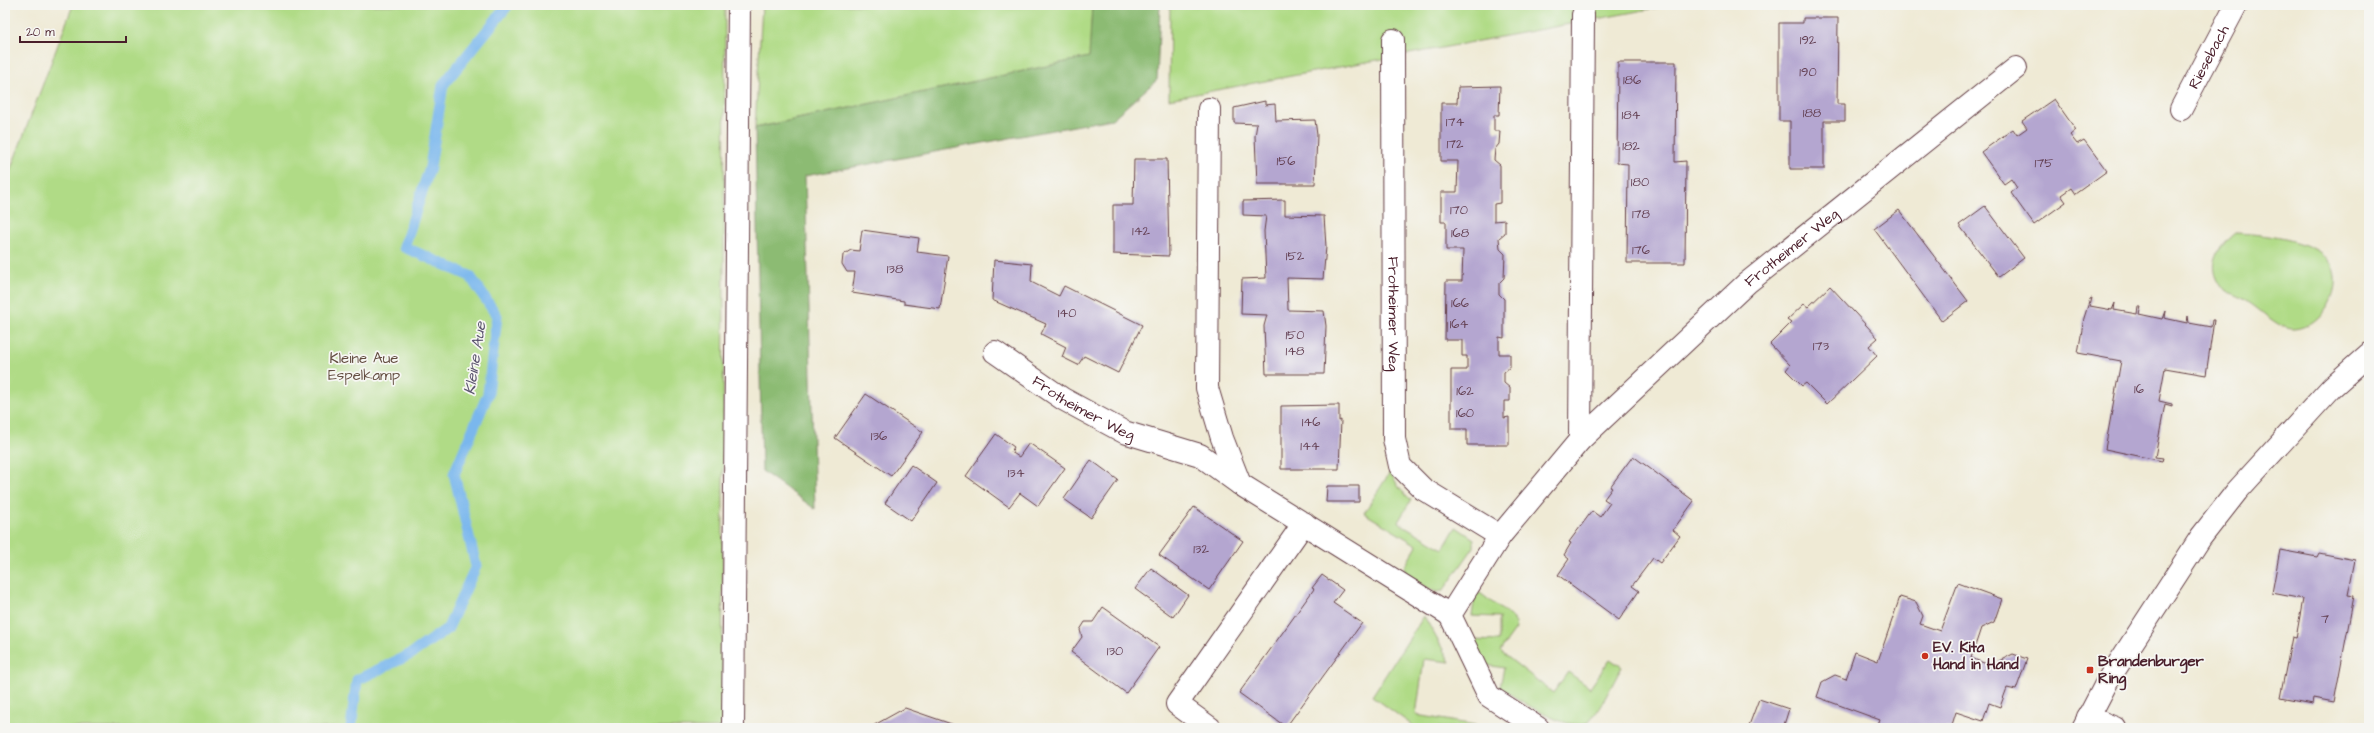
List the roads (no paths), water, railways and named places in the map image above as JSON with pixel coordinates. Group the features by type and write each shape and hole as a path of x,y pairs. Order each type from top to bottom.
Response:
{"street":[{"path":"733,728 739,5"},
{"name":"Riesebach","path":"2181,109 2236,5"},
{"path":"1580,440 1583,15"},
{"name":"Frotheimer Weg","path":"1393,40 1394,439 1400,466 1423,489 1500,536"},
{"name":"Frotheimer Weg","path":"995,352 1063,399 1124,432 1200,455 1240,484 1450,615 1500,536 1580,440 1747,283 2016,68"},
{"path":"1210,109 1207,388 1222,438 1240,484"},
{"path":"2115,728 2086,722 2108,680 2201,537 2237,490 2332,387 2369,354"},
{"path":"1210,728 1177,704 1304,523"},
{"path":"1450,615 1489,696 1538,728"}],"waterway":[{"name":"Kleine Aue","path":"351,728 357,680 411,654 448,628 476,566 454,474 488,394 497,316 470,276 404,247 430,167 443,85 508,5"}],"place":[{"name":"EV. Kita Hand in Hand","path":"1925,656"},
{"name":"Brandenburger Ring","path":"2090,670"}],"park label":[{"name":"Kleine Aue Espelkamp","path":"364,366"}]}
